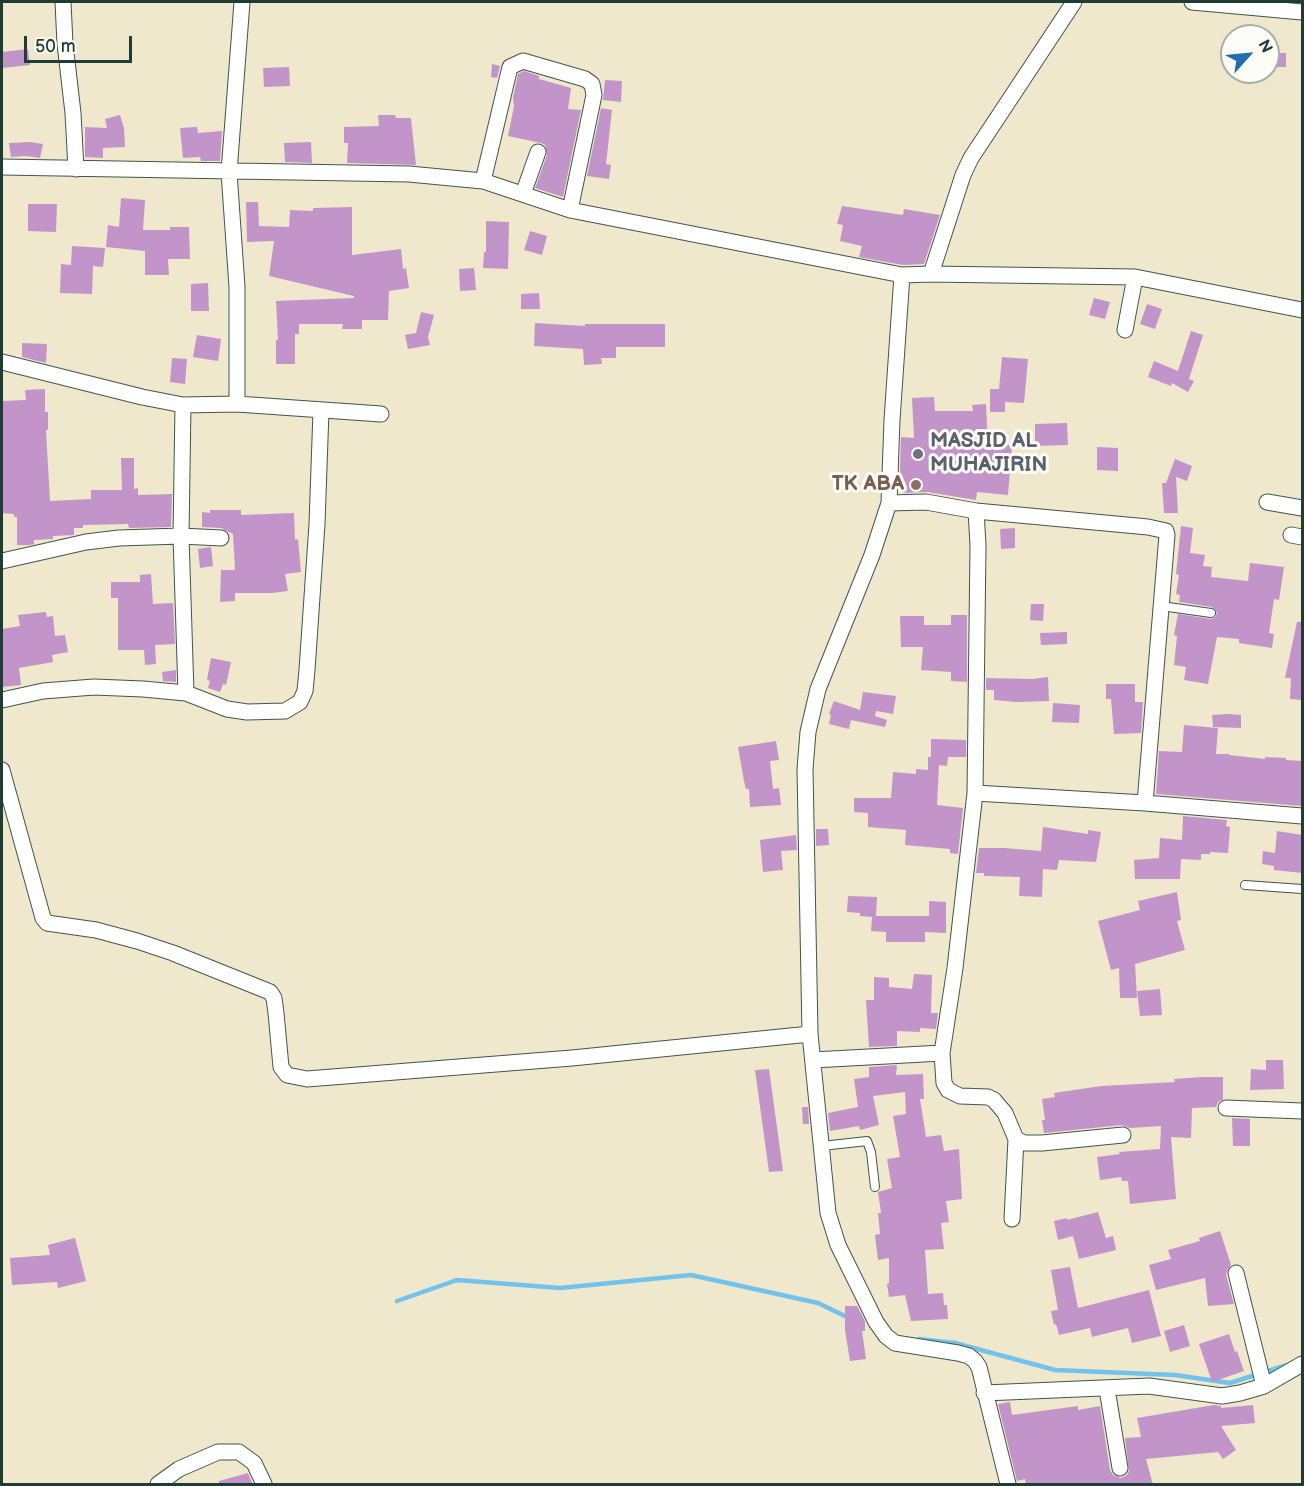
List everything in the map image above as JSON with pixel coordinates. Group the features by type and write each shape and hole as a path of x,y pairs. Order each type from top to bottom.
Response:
{"street":[{"path":"63,2 73,113 75,169"},
{"path":"237,404 237,287 229,172 242,2"},
{"path":"930,273 963,175 971,158 1074,2"},
{"path":"1192,2 1277,6 1302,12"},
{"path":"483,181 510,67 523,61 585,79 592,84 594,95 570,210"},
{"path":"523,194 538,152"},
{"path":"2,167 409,174 483,181 570,210 902,275 930,273 1135,278 1302,310"},
{"path":"902,275 891,420 889,503 872,555 818,688 808,732 805,769 810,1034 831,1228 885,1336 895,1343 969,1356 979,1367 1008,1485"},
{"path":"1125,330 1135,278"},
{"path":"2,362 183,405 237,404 381,414"},
{"path":"183,405 182,536 186,693"},
{"path":"2,700 43,691 94,687 186,693 227,709 247,712 285,711 300,702 305,691 307,670 317,524 321,411"},
{"path":"889,503 926,502 976,511 1148,527 1166,531 1145,803"},
{"path":"1267,502 1302,508"},
{"path":"976,511 978,545 975,793 955,968 942,1053 944,1083 948,1090 960,1096 988,1097 994,1100 1005,1113 1016,1139 1012,1219"},
{"path":"2,561 86,542 119,538 182,536 221,538"},
{"path":"2,770 43,918 47,923 96,930 173,952 270,993 274,998 281,1067 287,1075 307,1079 572,1058 810,1034"},
{"path":"975,793 1145,803 1302,816"},
{"path":"813,1060 942,1053"},
{"path":"1226,1108 1302,1111"},
{"path":"1016,1139 1024,1143 1042,1143 1123,1135"},
{"path":"1236,1273 1264,1386"},
{"path":"984,1394 1149,1386 1222,1396 1240,1394 1264,1386 1302,1364"},
{"path":"1107,1389 1120,1468"},
{"path":"158,1485 179,1469 218,1452 239,1452 254,1463 264,1485"}],"lane":[{"path":"1161,606 1211,614"},
{"path":"1245,885 1302,889"},
{"path":"822,1146 867,1141 871,1152 875,1187"}],"building":[{"path":"28,49 30,65 2,68 2,52"},
{"path":"1280,53 1286,53 1286,67 1280,67"},
{"path":"492,64 500,66 497,78 491,77"},
{"path":"289,67 290,86 264,87 263,68"},
{"path":"524,71 539,76 539,79 571,88 568,109 581,110 563,197 535,188 547,155 545,145 508,136 518,74"},
{"path":"605,80 622,81 621,102 603,100"},
{"path":"601,108 612,110 606,164 611,165 609,179 587,176"},
{"path":"120,115 124,128 125,147 103,148 103,158 85,157 85,127 107,128 105,119"},
{"path":"378,115 411,118 416,165 347,163 348,143 344,143 344,127 379,126"},
{"path":"197,127 198,133 222,131 220,161 201,161 200,157 183,158 180,128"},
{"path":"311,142 312,163 285,162 284,143"},
{"path":"9,143 43,144 40,158 11,157"},
{"path":"121,198 145,200 143,230 189,227 190,259 168,259 169,275 145,275 145,251 106,247 108,225 119,227"},
{"path":"246,202 258,202 259,226 289,227 290,210 313,211 313,208 352,207 352,255 401,249 403,269 406,268 409,288 389,291 388,320 362,320 362,329 342,329 343,324 299,324 299,334 295,334 295,364 276,364 276,340 278,340 276,301 354,298 354,296 269,276 274,241 247,242"},
{"path":"28,204 57,204 56,232 28,231"},
{"path":"842,206 903,215 904,209 940,215 924,264 903,265 859,257 862,246 840,241 843,225 837,224"},
{"path":"486,221 509,222 508,269 483,268 484,252 486,252"},
{"path":"530,231 547,236 542,255 524,250"},
{"path":"72,246 105,248 103,267 93,266 92,294 60,293 61,264 71,265"},
{"path":"474,268 476,290 460,291 459,269"},
{"path":"208,283 209,311 191,311 191,284"},
{"path":"539,293 540,309 521,309 521,294"},
{"path":"1094,298 1110,302 1105,319 1089,315"},
{"path":"1147,304 1162,309 1155,329 1140,324"},
{"path":"421,312 434,315 428,337 430,345 408,349 405,335 416,333"},
{"path":"535,323 585,326 585,324 665,324 665,347 616,347 616,358 601,358 602,364 584,365 583,349 534,346"},
{"path":"1191,331 1203,335 1189,379 1194,381 1188,392 1172,383 1171,386 1148,377 1154,361 1178,371"},
{"path":"197,335 221,339 218,361 193,357"},
{"path":"22,343 47,344 46,363 22,357"},
{"path":"1002,357 1028,359 1024,403 1005,402 1005,412 990,412 990,389 999,389"},
{"path":"172,358 187,359 185,384 170,382"},
{"path":"45,389 45,412 48,412 48,430 46,430 50,501 91,499 91,490 122,490 121,458 134,458 134,489 138,488 138,495 172,494 171,527 129,528 128,524 83,525 83,528 74,528 74,535 53,536 53,539 34,540 34,544 30,545 17,545 17,517 14,517 14,514 2,513 2,401 26,400 25,390"},
{"path":"934,397 935,411 973,411 972,405 986,404 988,445 1012,445 1008,495 977,492 976,500 927,492 902,493 901,437 914,438 912,398"},
{"path":"1067,423 1068,445 1035,446 1035,424"},
{"path":"1097,447 1118,448 1118,471 1097,470"},
{"path":"1175,459 1192,466 1187,481 1176,477 1178,513 1164,513 1162,483 1166,483"},
{"path":"210,510 241,510 241,515 294,513 295,540 298,539 301,572 285,574 288,591 235,593 235,601 220,602 221,570 235,570 233,534 221,528 202,527 202,512 210,513"},
{"path":"1181,526 1193,528 1190,553 1205,555 1203,566 1212,567 1211,577 1248,581 1250,563 1284,567 1279,600 1274,599 1269,633 1274,634 1272,648 1239,643 1239,639 1217,637 1208,684 1184,680 1186,667 1174,665 1177,636 1174,635 1178,614 1211,619 1217,613 1212,607 1179,602 1180,595 1176,594 1179,575 1176,574"},
{"path":"1015,528 1015,548 1001,549 1000,529"},
{"path":"211,547 213,566 200,568 198,549"},
{"path":"151,574 153,604 173,603 175,644 155,645 156,664 145,665 144,650 118,650 118,598 111,598 111,582 140,582 140,575"},
{"path":"1031,604 1044,604 1043,621 1030,620"},
{"path":"46,612 47,617 53,616 55,636 65,635 68,652 52,655 53,662 19,668 21,685 2,687 2,629 20,626 18,615"},
{"path":"951,615 967,615 967,682 951,681 951,672 921,670 923,647 901,647 900,616 924,616 924,625 951,625"},
{"path":"1297,622 1302,622 1302,700 1290,699 1291,678 1285,678"},
{"path":"1067,632 1067,644 1041,645 1040,633"},
{"path":"211,658 231,662 226,685 223,684 220,692 208,688"},
{"path":"176,670 176,682 163,681 162,672"},
{"path":"1048,677 1049,701 994,700 994,690 986,690 986,678"},
{"path":"1106,684 1135,684 1135,702 1143,702 1141,733 1114,734 1111,699 1106,699"},
{"path":"863,692 896,696 893,714 876,711 875,716 887,720 885,727 851,720 849,729 829,724 831,715 829,714 834,701 860,710"},
{"path":"1053,703 1080,705 1079,723 1052,722"},
{"path":"1212,715 1241,715 1241,728 1213,727"},
{"path":"1184,725 1218,728 1216,754 1302,761 1302,806 1156,794 1159,751 1182,752"},
{"path":"931,739 966,740 966,757 948,757 947,766 939,765 937,805 963,808 958,854 950,853 950,849 905,845 906,830 868,827 868,813 854,812 854,798 891,798 893,772 916,774 916,769 928,770"},
{"path":"776,741 779,760 770,761 773,789 779,788 781,805 750,807 749,789 746,789 738,747"},
{"path":"1183,816 1227,820 1226,826 1230,827 1228,853 1201,854 1201,860 1181,859 1180,879 1135,879 1134,860 1159,858 1160,838 1182,840"},
{"path":"1043,827 1088,834 1088,830 1101,832 1096,862 1059,860 1057,870 1043,869 1042,897 1019,896 1020,877 984,876 984,873 976,873 979,848 1041,851"},
{"path":"816,829 828,829 829,845 816,846"},
{"path":"1277,831 1302,835 1302,873 1274,870 1274,866 1262,864 1263,851 1275,853"},
{"path":"796,835 797,850 781,851 783,870 763,872 760,840"},
{"path":"1177,892 1181,920 1177,921 1185,950 1135,964 1137,998 1120,998 1119,968 1111,970 1098,921 1140,910 1138,901"},
{"path":"848,896 877,897 876,916 929,916 929,901 946,902 946,933 925,932 925,942 886,942 886,932 871,931 872,917 847,912"},
{"path":"914,974 932,975 931,1013 938,1013 936,1029 920,1028 920,1032 897,1031 897,1046 869,1047 866,1000 874,1000 874,977 889,978 889,987 912,989"},
{"path":"1160,989 1162,1015 1140,1016 1137,991"},
{"path":"1266,1060 1283,1060 1284,1089 1250,1090 1251,1069 1266,1070"},
{"path":"897,1065 896,1075 923,1074 924,1099 920,1099 926,1137 941,1135 944,1151 959,1149 962,1199 946,1201 949,1222 941,1223 944,1249 925,1250 928,1294 943,1293 948,1319 911,1321 905,1295 889,1297 887,1284 889,1283 889,1258 878,1260 875,1235 880,1234 878,1213 881,1213 878,1192 892,1188 887,1159 900,1157 893,1116 906,1114 905,1092 873,1096 879,1125 860,1130 859,1126 830,1131 828,1113 858,1107 854,1079 869,1077 869,1067"},
{"path":"769,1069 783,1171 769,1172 755,1070"},
{"path":"1223,1077 1223,1099 1216,1107 1192,1108 1191,1138 1171,1137 1176,1199 1130,1204 1128,1181 1122,1181 1121,1177 1100,1180 1097,1157 1120,1154 1119,1152 1160,1149 1161,1126 1130,1128 1122,1125 1044,1133 1042,1099 1055,1097 1054,1093 1101,1086 1175,1082 1174,1079"},
{"path":"802,1107 808,1107 809,1124 803,1124"},
{"path":"1232,1118 1250,1119 1250,1146 1233,1146"},
{"path":"1098,1212 1106,1238 1113,1236 1116,1250 1079,1259 1073,1236 1058,1240 1054,1221"},
{"path":"1220,1231 1231,1265 1226,1275 1234,1304 1208,1306 1205,1278 1156,1290 1149,1265 1171,1259 1168,1250 1200,1241 1199,1238"},
{"path":"75,1238 86,1281 58,1288 57,1282 12,1285 10,1258 50,1255 48,1245"},
{"path":"1070,1267 1078,1308 1149,1290 1161,1336 1132,1343 1128,1328 1092,1337 1090,1328 1059,1335 1051,1311 1058,1310 1051,1270"},
{"path":"845,1306 857,1306 865,1321 865,1331 862,1331 866,1359 850,1361 845,1330"},
{"path":"1184,1325 1190,1346 1170,1352 1164,1331"},
{"path":"1229,1334 1244,1371 1212,1382 1199,1344"},
{"path":"1010,1402 1012,1415 1078,1406 1078,1410 1100,1406 1110,1470 1113,1475 1121,1478 1129,1471 1125,1438 1141,1437 1137,1418 1214,1405 1221,1406 1221,1408 1253,1405 1255,1423 1221,1426 1236,1450 1223,1459 1218,1452 1146,1459 1153,1485 1026,1485 1025,1479 1017,1481 998,1404"},
{"path":"248,1473 253,1485 219,1485 219,1481"}],"waterway":[{"path":"397,1301 457,1280 560,1288 691,1275 818,1303 849,1318"},
{"path":"919,1339 955,1343 1055,1370 1175,1375 1230,1383 1287,1365"}],"place":[{"name":"MASJID AL MUHAJIRIN","path":"918,454"},
{"name":"TK ABA","path":"916,485"}]}
